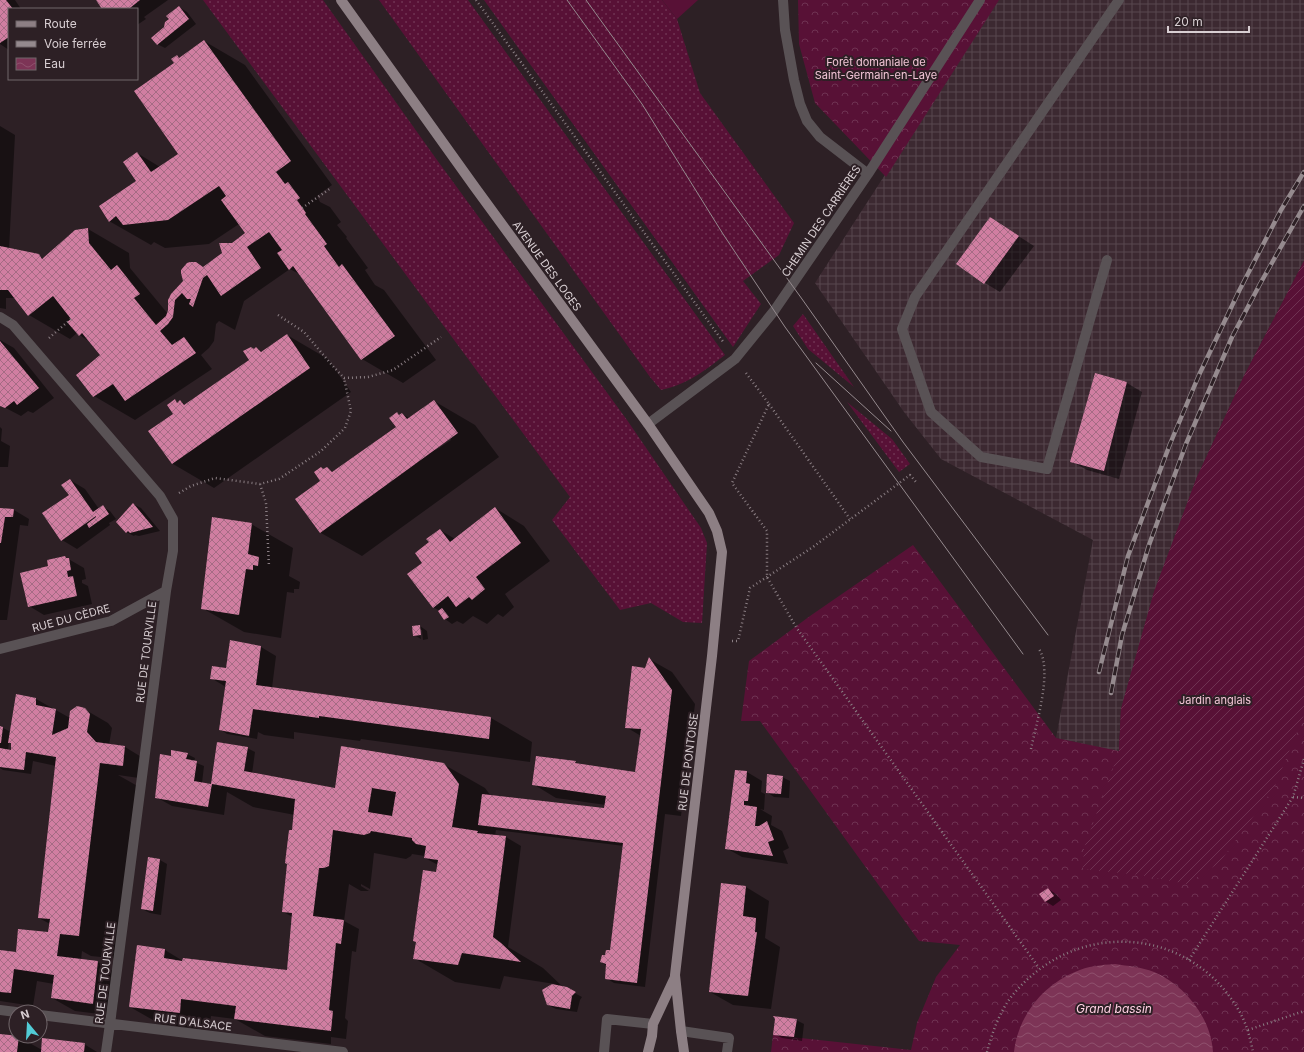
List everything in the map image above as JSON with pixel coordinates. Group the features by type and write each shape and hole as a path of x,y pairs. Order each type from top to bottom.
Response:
{"main road":[{"name":"AVENUE DES LOGES","path":"341,0 474,186 648,424 709,514 717,531 722,552"},
{"name":"RUE DE PONTOISE","path":"684,1052 680,1031 675,975 714,639 722,552"},
{"name":"RUE DE PONTOISE","path":"648,1052 653,1024 675,975"}],"street":[{"path":"784,0 785,30 794,80 800,104 808,121 820,137 868,174"},
{"name":"CHEMIN DES CARRIÈRES","path":"648,424 735,359 774,311 868,174 980,0"},
{"path":"1107,260 1047,469 981,457 931,412 902,329 915,297 1119,0"},
{"name":"RUE DE TOURVILLE","path":"0,317 13,325 36,350 160,496 173,519 173,551 166,591 106,1052"},
{"name":"RUE DU CÈDRE","path":"0,648 111,621 166,591"},
{"name":"RUE D'ALSACE","path":"48,1016 343,1052"},
{"path":"604,1052 607,1019 653,1024"},
{"path":"680,1031 729,1038 727,1052"}],"path":[{"path":"476,0 850,519"},
{"path":"302,208 331,188"},
{"path":"162,501 191,486 215,478 260,484 279,479 321,450 344,428 352,411 344,378 304,332 278,315"},
{"path":"36,350 71,319"},
{"path":"344,378 368,377 393,370 441,337"},
{"path":"768,404 732,483 767,530 767,577 796,627 1039,968"},
{"path":"714,639 738,641 750,588 813,547 910,475 916,482"},
{"path":"260,484 266,503 269,567"},
{"path":"1031,749 1044,685 1044,666 1042,654 1039,649"},
{"path":"1189,960 1293,797 1304,759"},
{"path":"1293,797 1304,798"},
{"path":"987,1052 992,1033 1002,1011 1016,991 1039,968 1053,959 1074,950 1097,944 1121,941 1145,944 1168,950 1189,960 1208,974 1225,991 1238,1010 1248,1030 1253,1052"},
{"path":"1248,1030 1304,1011"}],"shaded area":[{"path":"998,0 1304,0 1304,261 1244,376 1197,477 1121,709 1119,752 1056,738 1093,540 941,459 904,412 815,283"}],"green space":[{"path":"203,0 323,0 437,160 627,420 701,528 707,543 702,623 683,622 651,603 620,610 552,520 570,497"},
{"path":"379,0 468,0 725,355 703,372 688,381 661,390 650,377"},
{"path":"484,0 662,0 677,19 700,93 794,223 779,255 743,281 761,304 733,347"},
{"path":"662,0 698,0 677,19"},
{"name":"Forêt domaniale de Saint-Germain-en-Laye","path":"798,0 999,0 886,177 815,103 799,44"},
{"path":"1304,261 1304,1052 771,1052 773,1035 911,1050 917,1023 936,977 960,945 919,941 760,721 741,721 749,661 810,616 913,545 1056,738 1119,751 1121,709 1154,592 1197,477 1244,376"},
{"name":"Jardin anglais","path":"1304,261 1304,715 1274,788 1219,863 1187,884 1140,875 1083,869 1084,848 1119,752 1121,709 1154,592 1197,477 1244,376"},
{"path":"803,314 854,387 808,349 793,326"},
{"path":"847,402 892,439 910,464 899,472"}],"water":[{"name":"Grand bassin","path":"1115,964 1149,970 1176,985 1186,994 1202,1015 1211,1039 1213,1052 1014,1052 1016,1039 1027,1014 1034,1003 1053,985 1063,978 1085,968"}],"building":[{"path":"0,0 6,0 12,8 8,8 8,38 0,43"},
{"path":"96,0 140,0 130,8 101,8"},
{"path":"179,6 189,19 157,45 151,38 164,27 165,22 169,19 166,16"},
{"path":"204,40 291,161 276,172 285,184 288,182 300,198 297,200 306,213 305,214 327,244 324,246 339,267 342,264 395,336 361,360 293,266 289,270 277,253 282,250 269,232 247,247 261,268 221,296 207,275 203,278 193,307 189,304 191,299 187,299 182,293 175,300 173,317 160,331 172,345 184,337 196,353 125,401 113,384 93,397 76,375 100,355 82,333 79,336 67,322 71,319 53,296 28,316 8,290 0,290 0,246 39,254 42,259 75,230 88,228 89,243 111,270 117,265 140,294 134,298 156,325 166,316 168,310 168,300 171,294 183,281 181,270 187,263 196,262 203,267 222,253 219,243 232,243 245,233 221,200 226,196 219,186 168,220 123,225 116,216 109,222 99,206 136,181 123,162 137,152 151,172 178,154 134,91 174,63 171,59 177,55 179,58"},
{"path":"990,217 1019,236 984,284 956,264"},
{"path":"287,334 310,368 172,464 148,431 173,414 167,405 175,399 177,403 180,400 184,405 249,360 243,351 251,347 254,349 256,347 261,352"},
{"path":"0,341 39,388 17,405 14,401 5,408 0,406"},
{"path":"1095,373 1127,382 1104,471 1070,462"},
{"path":"434,400 458,433 320,533 295,499 320,481 314,472 321,467 323,469 327,467 332,472 396,427 389,418 397,412 399,415 402,413 407,419"},
{"path":"70,479 93,512 103,505 109,514 89,528 87,524 96,516 61,541 42,513 69,495 61,485"},
{"path":"133,503 153,527 130,533 128,531 126,533 116,522"},
{"path":"495,507 521,543 476,577 485,589 472,600 469,597 456,607 448,596 433,608 407,574 422,563 415,553 429,542 426,539 440,529 450,542"},
{"path":"0,508 14,509 13,517 5,517 1,543 0,543"},
{"path":"212,517 252,523 248,554 259,557 258,566 253,565 253,570 246,569 239,615 201,609"},
{"path":"65,556 66,558 69,558 71,570 67,571 68,577 73,576 77,596 28,607 20,573 48,566 47,560"},
{"path":"442,608 449,617 444,620 438,611"},
{"path":"420,625 421,635 413,636 412,626"},
{"path":"230,640 261,646 256,685 491,717 489,739 319,716 319,718 253,709 249,736 219,730 226,681 210,679 212,666 226,668"},
{"path":"649,657 672,690 637,983 605,979 606,964 600,962 602,955 605,955 606,950 610,950 623,843 478,825 482,794 604,808 606,796 532,785 536,756 576,761 575,763 635,772 641,729 625,728 632,666 645,668"},
{"path":"16,694 36,698 36,705 56,709 52,735 68,728 70,711 77,706 85,708 90,714 87,732 96,742 125,746 123,766 100,763 79,936 60,934 57,956 98,961 93,1004 51,998 54,975 14,969 11,993 0,992 0,950 16,952 18,929 48,932 50,919 38,918 56,757 26,752 24,770 0,767 0,748 11,750 11,743 8,743"},
{"path":"0,726 3,727 1,743 0,743"},
{"path":"217,742 248,747 244,771 335,788 341,746 444,763 459,784 452,827 478,831 477,833 506,836 493,937 521,962 462,953 458,965 413,959 416,942 413,941 423,870 436,872 438,860 424,858 426,846 416,844 412,838 371,831 370,833 364,835 333,830 329,866 319,868 313,916 344,920 341,944 336,943 329,1010 333,1011 331,1031 234,1019 236,1006 181,999 180,1013 129,1007 137,945 165,949 164,958 182,961 183,958 287,970 292,913 282,912 287,864 285,863 289,830 292,830 295,799 212,784 208,807 155,798 160,754 171,756 171,750 188,753 186,759 197,761 194,781 211,784","holes":["372,788 396,792 392,816 368,812"]},
{"path":"735,770 747,771 746,783 750,784 748,801 744,801 744,805 757,807 755,826 759,826 767,821 774,840 768,842 773,856 725,849"},
{"path":"767,774 783,776 781,794 766,793"},
{"path":"148,857 160,859 153,911 141,909"},
{"path":"721,883 746,886 743,916 756,918 755,932 757,932 748,996 709,992"},
{"path":"1048,888 1054,896 1045,902 1039,894"},
{"path":"552,984 567,987 576,992 572,996 570,1009 547,1005 542,990"},
{"path":"773,1016 797,1019 794,1037 773,1035 775,1019"},
{"path":"0,1034 8,1035 8,1044 18,1044 17,1052 0,1052"},
{"path":"48,1039 85,1043 84,1052 41,1052 42,1044 48,1044"}],"tram line":[{"path":"567,0 642,104 723,234 785,327 1023,654"},
{"path":"586,0 802,299 903,442 1048,635"},
{"path":"816,363 891,431"}],"railway":[{"path":"1099,672 1128,556 1170,444 1199,375 1239,291 1281,210 1304,172"},
{"path":"1111,693 1122,635 1149,545 1186,444 1232,337 1304,206"}]}
